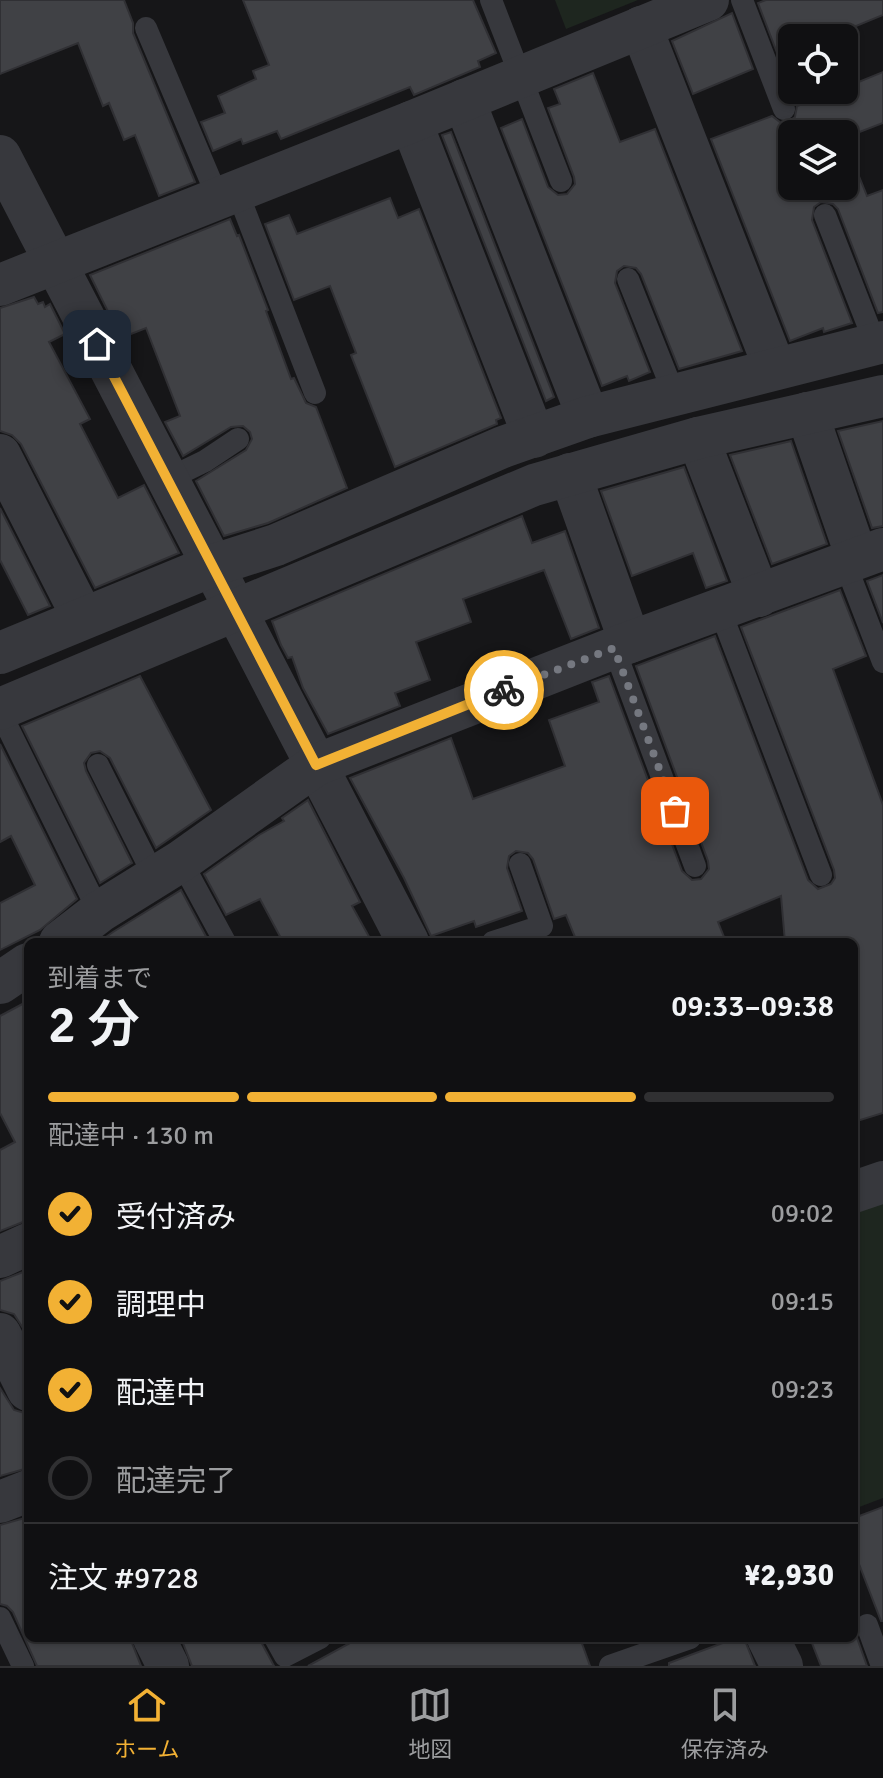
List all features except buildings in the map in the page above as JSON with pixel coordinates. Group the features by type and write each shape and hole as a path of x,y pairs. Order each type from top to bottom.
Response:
{"street":[{"path":"0,285 708,0"},
{"path":"641,27 775,369"},
{"path":"464,100 588,417"},
{"path":"411,122 534,437"},
{"path":"0,156 406,938"},
{"path":"0,653 214,565 276,545 503,447 588,417 879,342"},
{"path":"0,711 534,485 698,438 883,396"},
{"path":"65,938 316,765 622,645 862,557 807,413"},
{"path":"698,438 759,596"},
{"path":"0,455 83,618"},
{"path":"570,474 622,645"},
{"path":"0,983 24,967"},
{"path":"858,1191 883,1182"},
{"path":"0,1257 24,1246"},
{"path":"0,1334 24,1382"},
{"path":"0,1502 24,1493"},
{"path":"156,1642 168,1666"},
{"path":"770,1642 782,1666"}],"lane":[{"path":"491,0 561,181"},
{"path":"742,0 784,109"},
{"path":"146,28 228,195 315,393"},
{"path":"825,215 879,342"},
{"path":"628,279 674,394"},
{"path":"168,479 205,461 238,439"},
{"path":"862,557 883,662"},
{"path":"720,610 821,875"},
{"path":"622,645 695,866"},
{"path":"0,711 99,912"},
{"path":"98,765 168,869 222,938"},
{"path":"505,938 542,926 520,864"},
{"path":"0,1618 23,1666"},
{"path":"867,1625 882,1666"},
{"path":"277,1642 285,1656 312,1642"},
{"path":"610,1666 679,1642"}],"shaded area":[{"path":"555,0 638,0 566,29"},
{"path":"883,1198 883,1498 858,1507 858,1207"}],"way so far":[{"path":"504,690 614,648 675,811"}],"route":[{"path":"97,344 316,765 504,690"}]}
